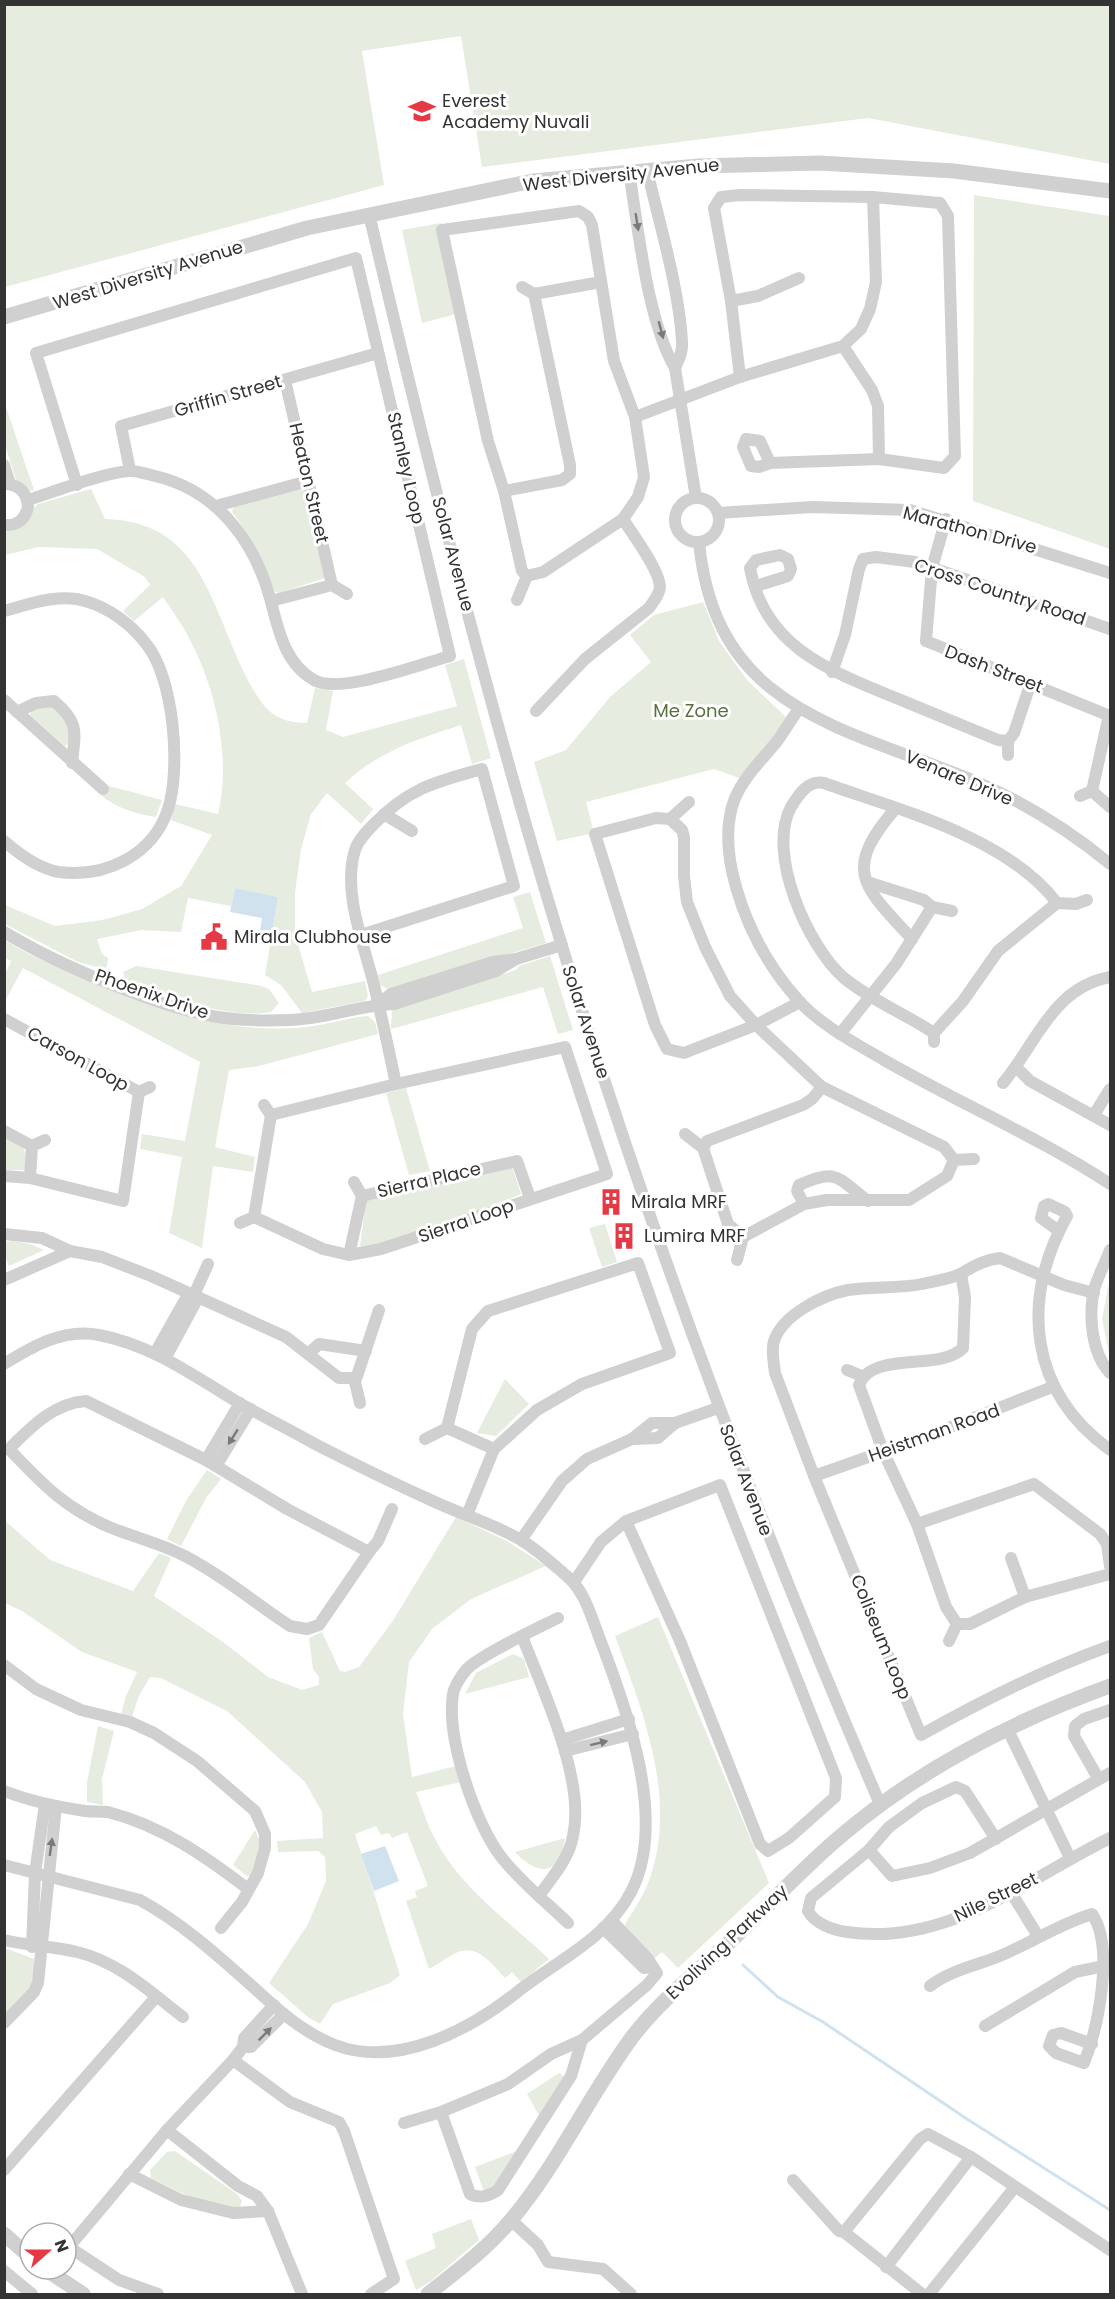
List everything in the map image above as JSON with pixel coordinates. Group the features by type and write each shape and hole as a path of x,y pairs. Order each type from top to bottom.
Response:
{"street":[{"name":"West Diversity Avenue","path":"4,318 308,228 369,214 386,214 532,181 629,171 752,164 884,165 1016,177 1110,192"},
{"path":"647,170 670,268 682,342 681,354 675,368"},
{"path":"629,171 645,274 664,342 675,368 696,498"},
{"path":"740,377 731,301 714,208 721,197 740,195 873,197 940,203 948,216 956,456 944,468 879,459 770,463"},
{"path":"635,417 740,377 843,346 861,329 870,309 876,282 873,197"},
{"path":"579,211 588,217 592,225 614,361 635,417 644,477 638,497 623,519 543,572 527,576 522,571 504,491 488,441 442,230 579,211"},
{"name":"Solar Avenue","path":"369,214 421,434 561,945 651,1219 718,1408 804,1627 880,1804"},
{"name":"Stanley Loop","path":"77,485 36,353 356,258 450,656 347,685 314,681 293,660 279,635 260,566 237,527 216,506 190,488 130,470"},
{"path":"731,301 758,296 799,278"},
{"path":"522,287 534,294 601,282"},
{"path":"504,491 562,480 570,474 534,294"},
{"path":"843,346 872,390 878,406 879,459"},
{"name":"Griffin Street","path":"130,470 121,426 378,353"},
{"name":"Heaton Street","path":"285,380 332,585"},
{"path":"4,465 7,484 23,491 28,500 23,519 17,523 4,525"},
{"path":"28,500 130,470"},
{"path":"216,506 308,481"},
{"path":"696,498 709,502 718,513 716,532 699,542 685,538 680,533 675,520 679,508 696,498"},
{"name":"Marathon Drive","path":"718,513 850,507 910,510 946,519 1110,573"},
{"path":"536,711 585,659 649,608 657,596 660,588 656,576 623,519"},
{"name":"Dash Street","path":"946,519 932,568 920,643 1031,682 1110,716"},
{"name":"Venare Drive","path":"699,542 709,591 726,638 744,664 798,710 905,755 972,780 1033,811 1089,846 1110,864"},
{"name":"Cross Country Road","path":"832,672 845,635 863,559 876,557 915,562 1110,629"},
{"path":"517,600 527,576"},
{"path":"271,601 332,585 347,594"},
{"path":"756,586 778,632 832,672 998,740 1008,741"},
{"path":"4,610 56,599 83,600 110,611 132,628 149,647 165,685 173,726 174,768 168,808 159,828 143,848 120,865 93,873 57,872 20,854 4,841"},
{"path":"1008,755 1008,741 1014,733 1031,682"},
{"path":"4,700 103,789"},
{"path":"16,712 36,703 54,702 70,715 75,734 72,763"},
{"path":"798,710 740,790 735,799 728,833 729,861 740,898 756,939 776,973 800,1002 840,1034 914,1077 1078,1163 1110,1184"},
{"path":"1092,791 1110,716"},
{"path":"361,935 514,886 482,769 411,792 384,814 355,848 352,866 353,897 361,935 384,1028 396,1084"},
{"path":"1057,903 998,951 934,1037 868,997 842,976 808,928 789,880 784,855 783,830 790,808 807,786 815,781 976,841 1022,868 1057,903 1076,904 1087,900"},
{"path":"1080,796 1092,791"},
{"path":"1092,791 1110,807"},
{"path":"670,819 689,802"},
{"path":"895,809 869,844 862,860 867,882 881,906 912,939"},
{"path":"384,814 412,831"},
{"path":"800,1002 756,1025 684,1053 666,1049 655,1025 595,834 656,818 670,819 682,830 684,837 687,902 705,947 730,996 756,1025 822,1087 944,1148 954,1160"},
{"path":"867,882 924,900 932,907 952,911"},
{"path":"840,1034 884,980 932,907"},
{"name":"Phoenix Drive","path":"4,932 34,949 155,1000 211,1016 250,1021 314,1019 378,1004 391,994 493,962 516,959 561,945"},
{"path":"1003,1083 1055,1007 1076,990 1110,976"},
{"name":"Carson Loop","path":"4,1019 145,1089 123,1201 30,1178 4,1176"},
{"name":"Sierra Loop","path":"565,1047 608,1174 381,1249 349,1255 323,1249 254,1217 268,1110 396,1084 565,1047"},
{"path":"1016,1067 1030,1081 1110,1125"},
{"path":"703,1148 707,1141 803,1104 812,1099 822,1087"},
{"path":"1094,1115 1110,1089"},
{"path":"4,1131 32,1146"},
{"path":"685,1134 703,1148 728,1224 743,1237"},
{"path":"32,1146 45,1140"},
{"path":"30,1178 32,1146"},
{"path":"954,1160 974,1159"},
{"path":"737,1260 743,1237 804,1204 827,1200 909,1200 947,1176 954,1160"},
{"name":"Sierra Place","path":"349,1255 362,1196 517,1161 530,1198"},
{"path":"804,1204 797,1191 799,1185 824,1174 833,1175 868,1201"},
{"path":"354,1182 362,1196"},
{"path":"240,1223 254,1217"},
{"path":"1059,1231 1042,1276 1039,1326 1042,1352 1052,1387 1078,1420 1110,1450"},
{"path":"4,1234 42,1238 70,1251 102,1257 194,1295 286,1337 339,1378 356,1378"},
{"path":"1110,1250 1094,1293 1092,1323 1095,1347 1110,1373"},
{"path":"4,1280 70,1251"},
{"path":"957,1624 946,1607 917,1524 883,1451 859,1385 862,1376 879,1367 931,1360 959,1352 963,1348 965,1297 961,1274 974,1263 1000,1258 1042,1276 1094,1293"},
{"path":"425,1439 447,1428 472,1329 488,1311 638,1263 670,1353 582,1384 537,1410 494,1449 467,1515"},
{"path":"161,1355 208,1264"},
{"name":"Coliseum Loop","path":"961,1274 895,1288 846,1291 817,1302 793,1316 774,1341 775,1373 814,1476 921,1735 995,1694 1054,1666 1110,1646"},
{"path":"360,1403 356,1378 379,1310"},
{"path":"4,1364 44,1341 73,1334 97,1334 161,1355 245,1406 318,1445 521,1540 574,1582 590,1613 633,1734 644,1812 641,1867 630,1894 607,1924 581,1949 563,1957 482,2016 435,2040 408,2049 374,2053 336,2045 311,2034 284,2014 210,1949 158,1910 140,1900 4,1865"},
{"path":"308,1354 319,1344 366,1351"},
{"path":"847,1370 862,1376"},
{"name":"Heistman Road","path":"814,1476 1052,1387"},
{"path":"369,1552 287,1509 211,1463 86,1401 70,1402 37,1422 7,1447 47,1490 75,1510 114,1529 156,1542 199,1563 290,1626 307,1629 319,1625 378,1541 392,1509"},
{"path":"211,1463 245,1406"},
{"path":"521,1540 562,1481 587,1459 632,1439 658,1438 675,1423 718,1408"},
{"path":"447,1428 494,1449"},
{"path":"917,1524 1034,1484 1100,1534 1107,1544 1110,1566"},
{"path":"574,1582 601,1542 626,1521 720,1485 836,1778 835,1797 789,1838 768,1851 760,1844 680,1641 626,1521"},
{"path":"1011,1558 1025,1597"},
{"path":"957,1624 970,1624 1025,1597 1110,1574"},
{"path":"558,1618 467,1668 453,1691 451,1722 464,1773 483,1830 502,1858 568,1923"},
{"path":"949,1641 957,1624"},
{"path":"522,1636 563,1746 573,1789 574,1834 566,1858 539,1896"},
{"path":"4,1665 36,1689 81,1710 130,1722 154,1733 197,1761 255,1811 265,1834 265,1848 258,1873 221,1928"},
{"name":"Evoliving Parkway","path":"428,2295 489,2244 511,2220 566,2143 605,2075 658,2006 716,1955 840,1836 880,1804 938,1765 1007,1728 1110,1686"},
{"path":"996,1839 965,1791 956,1787 922,1803 889,1827 869,1850 892,1876 930,1868 970,1853 996,1839 1104,1775 1074,1736 1075,1726 1084,1719 1110,1710"},
{"path":"563,1746 628,1719"},
{"path":"1007,1728 1070,1858"},
{"path":"563,1746 633,1734"},
{"path":"4,1791 50,1805 88,1812 104,1811 133,1819 201,1853 248,1889"},
{"path":"4,2023 34,1992 41,1874 50,1805"},
{"name":"Nile Street","path":"869,1850 811,1898 808,1911 818,1922 839,1930 879,1933 934,1925 967,1915 1012,1894 1070,1858 1110,1838"},
{"path":"1012,1894 1038,1936"},
{"path":"930,1986 941,1977 1005,1954 1038,1936 1092,1914 1098,1923 1104,1966 1092,2044"},
{"path":"404,2123 441,2112 508,2084 551,2054 582,2040 647,1985 657,1973 651,1967 648,1959 607,1924"},
{"path":"4,1940 79,1952 123,1971 183,2017"},
{"path":"985,2026 1075,1972 1104,1966"},
{"path":"4,2170 156,1997"},
{"path":"78,2235 167,2130 233,2060 243,2047 244,2038 274,2005"},
{"path":"243,2047 251,2047 284,2014"},
{"path":"441,2112 470,2194 475,2197 492,2195 498,2190 571,2076 582,2040"},
{"path":"233,2060 290,2102 339,2121 394,2279 371,2295"},
{"path":"167,2130 238,2186 257,2196 268,2211 302,2295"},
{"path":"844,2232 920,2139 928,2134 970,2157 1110,2250"},
{"path":"886,2267 970,2157"},
{"path":"129,2174 181,2200 233,2213 268,2211"},
{"path":"793,2180 839,2231 844,2232 922,2295"},
{"path":"929,2295 1015,2187"},
{"path":"511,2220 538,2245 548,2262 603,2269 631,2295"},
{"path":"4,2234 18,2246"},
{"path":"78,2254 118,2280 158,2295"},
{"path":"4,2271 32,2295"},
{"path":"63,2281 83,2295"}],"green space":[{"path":"5,4 1110,5 1110,164 868,118 482,167 461,36 362,51 384,185 5,287"},
{"path":"974,195 1110,216 1110,549 973,501"},
{"path":"441,223 460,313 422,323 402,230"},
{"path":"4,401 34,490 31,491 16,480 5,445"},
{"path":"91,489 105,519 139,524 166,537 186,555 202,578 255,693 268,710 280,718 307,723 315,688 333,691 326,730 343,737 457,706 445,665 464,659 491,758 472,764 461,725 414,741 386,754 345,783 373,809 361,824 327,793 311,814 301,849 295,893 295,934 312,992 365,981 368,996 365,1001 302,1013 281,985 265,975 278,897 235,888 231,906 188,898 181,932 141,930 97,939 102,954 108,958 104,969 78,962 5,924 5,905 55,926 103,920 142,909 181,886 212,835 171,820 175,804 218,814 223,772 215,705 192,644 163,597 134,621 123,611 150,585 145,577 97,549 39,547 5,555 4,530 18,529 23,526 38,504"},
{"path":"299,489 304,490 325,578 279,593 274,591 256,550 232,512 234,506"},
{"name":"Me Zone","path":"703,602 719,641 747,680 788,719 739,778 714,769 586,802 594,833 557,841 534,762 566,750 610,697 651,662 630,635 654,615"},
{"path":"53,705 63,711 70,732 69,742 65,746 30,715 32,709"},
{"path":"109,786 162,800 156,817 127,810 114,804 102,796"},
{"path":"530,892 546,943 394,988 388,989 380,985 378,975 523,928 513,897"},
{"path":"5,940 25,952 90,982 176,1014 235,1026 265,1028 305,1027 368,1016 375,1022 378,1034 259,1066 229,1070 215,1147 255,1157 253,1172 213,1166 202,1248 169,1233 182,1157 140,1149 142,1134 185,1141 200,1062 23,968 5,1001 5,974 11,961 5,958"},
{"path":"550,956 573,1030 558,1034 543,987 391,1029 392,1010 516,970 519,966"},
{"path":"136,966 262,986 269,989 279,1003 271,1012 254,1014 198,1005 126,981 123,972"},
{"path":"406,1088 430,1171 409,1175 386,1093"},
{"path":"5,1137 23,1148 26,1156 25,1170 5,1170"},
{"path":"512,1167 521,1194 422,1234 381,1244 360,1246 366,1201"},
{"path":"605,1224 617,1262 602,1267 589,1228"},
{"path":"5,1242 30,1244 44,1250 9,1266 5,1256"},
{"path":"1110,1277 1110,1359 1102,1319"},
{"path":"505,1379 529,1404 496,1436 477,1433"},
{"path":"207,1470 221,1479 206,1498 181,1546 167,1539 186,1501"},
{"path":"456,1517 507,1541 546,1566 471,1599 432,1629 409,1662 403,1714 412,1777 456,1766 461,1782 416,1792 431,1830 443,1853 470,1887 549,1959 521,1982 512,1972 505,1978 485,1957 465,1950 429,1969 406,1901 417,1897 415,1891 428,1886 407,1832 392,1838 389,1833 381,1835 376,1826 355,1834 400,1975 390,1983 333,2004 320,2024 309,2018 269,1983 308,1924 326,1881 325,1857 318,1851 278,1852 277,1841 323,1838 322,1812 305,1782 227,1711 161,1678 150,1677 138,1698 132,1717 121,1715 126,1696 137,1672 82,1652 22,1611 5,1603 4,1520 50,1560 133,1591 159,1553 171,1558 154,1596 223,1642 268,1677 302,1690 319,1685 319,1677 313,1669 309,1638 322,1632 340,1671 345,1672 359,1667 394,1619"},
{"path":"658,1617 769,1883 678,1968 662,1952 655,1958 628,1932 625,1924 643,1894 651,1875 658,1845 660,1814 653,1753 636,1693 615,1636"},
{"path":"513,1654 524,1659 529,1677 465,1694 476,1673"},
{"path":"98,1726 114,1731 102,1779 103,1805 87,1802 87,1782"},
{"path":"255,1830 261,1843 253,1875 247,1876 233,1865"},
{"path":"565,1838 558,1859 553,1866 547,1869 533,1866 515,1852"},
{"path":"5,1948 34,1959 34,1990 5,2022"},
{"path":"559,2073 564,2077 541,2119 527,2094"},
{"path":"525,2148 497,2188 487,2193 483,2189 475,2167"},
{"path":"175,2151 237,2194 242,2201 239,2209 190,2197 151,2178 150,2170 167,2152"},
{"path":"471,2219 479,2240 431,2281 416,2290 405,2261 436,2248 432,2234"}],"water":[{"path":"235,888 278,897 270,945 258,943 262,918 230,912"},
{"path":"385,1846 399,1881 374,1891 361,1854"}],"waterway":[{"path":"743,1965 778,1997 823,2022 967,2119 1110,2210"}],"place":[{"name":"Everest Academy Nuvali","path":"422,111"},
{"name":"Mirala Clubhouse","path":"214,937"},
{"name":"Mirala MRF","path":"611,1202"},
{"name":"Lumira MRF","path":"624,1236"}]}
